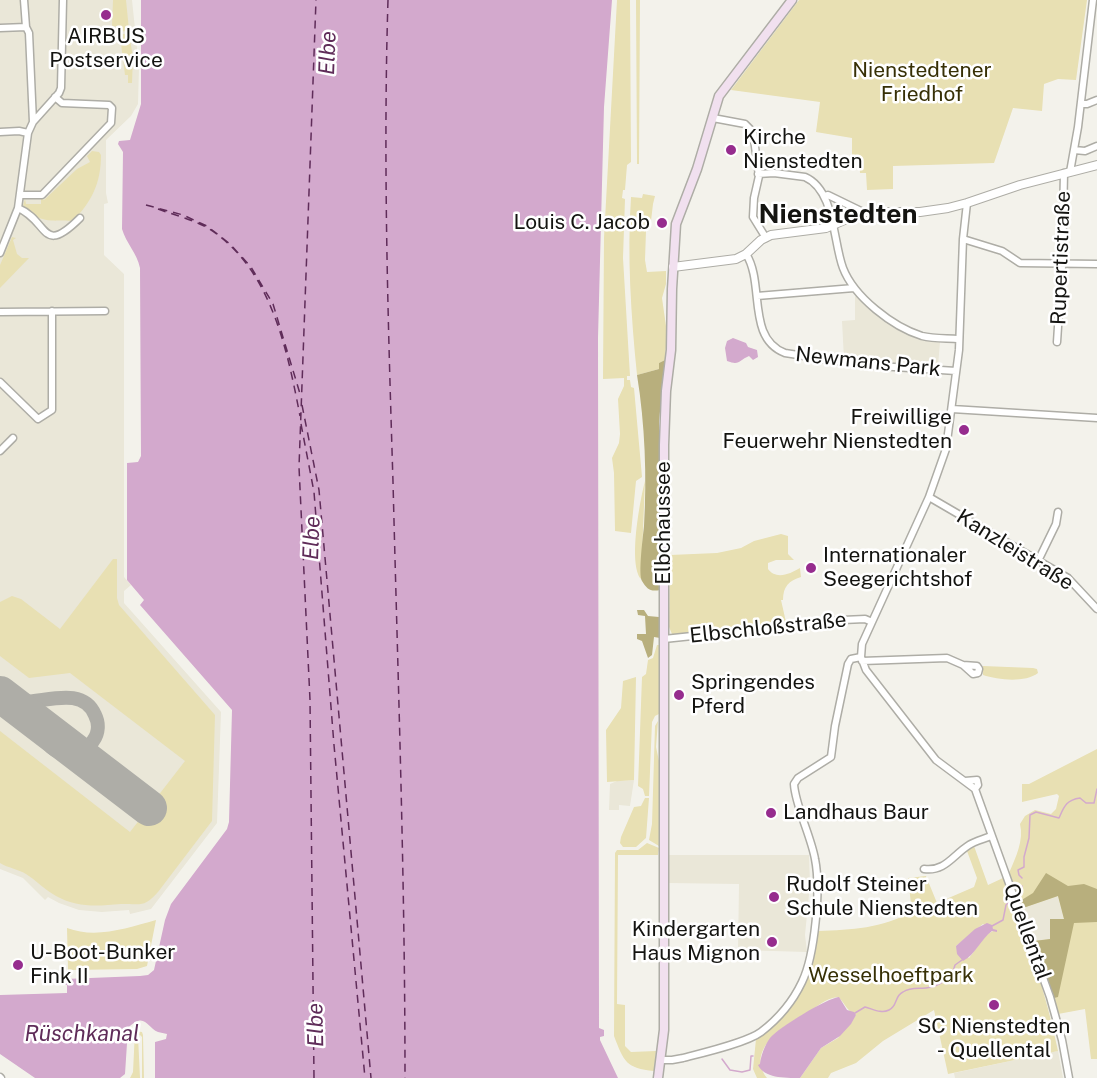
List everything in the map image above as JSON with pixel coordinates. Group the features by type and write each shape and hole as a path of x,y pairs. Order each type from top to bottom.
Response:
{"main road":[{"name":"Elbchaussee","path":"658,1078 664,1030 665,416 671,350 676,224 697,169 721,93 792,0"}],"street":[{"path":"24,0 26,27 30,39 33,122"},
{"path":"0,253 18,208 28,134 33,122 59,93 62,82 63,0"},
{"name":"Rupertistraße","path":"1057,342 1067,173 1074,150 1081,104 1093,0"},
{"path":"0,28 26,27"},
{"path":"20,195 42,195 111,123 112,108 109,105 62,103 55,97"},
{"path":"1081,104 1097,100"},
{"path":"712,118 742,123 752,130 758,174 753,217 765,237"},
{"path":"0,132 19,131 28,134"},
{"path":"1074,150 1085,151 1097,146"},
{"path":"673,267 736,259 746,254 765,237 832,226 863,213 920,212 967,203 1020,184 1097,165"},
{"path":"758,174 774,172 810,179 824,196 832,218 843,269 865,301 886,317 915,333 928,337 959,339"},
{"path":"824,196 828,195 863,213"},
{"path":"861,659 862,644 929,497 944,457 952,409 959,339 963,239 967,203"},
{"path":"18,208 26,212 48,234 53,235 64,234 80,218"},
{"path":"963,239 1005,252 1020,263 1097,264"},
{"name":"Newmans Park","path":"746,254 751,265 765,338 776,350 863,365 956,371"},
{"path":"757,296 854,288"},
{"path":"0,382 38,418 52,410 52,311"},
{"path":"0,312 105,311"},
{"path":"952,409 1097,418"},
{"path":"0,451 13,438"},
{"name":"Kanzleistraße","path":"929,497 1068,578 1097,609"},
{"path":"1038,561 1056,524 1058,512"},
{"name":"Elbschloßstraße","path":"664,639 843,620 866,619 872,622"},
{"path":"660,1060 672,1060 697,1054 755,1036 784,1010 803,981 813,934 817,889 816,861 794,784 798,778 831,758 835,726 851,659 947,658 963,665"},
{"name":"Quellental","path":"861,659 866,670 936,760 965,781 977,780 978,785 975,789 1050,997 1062,1040 1069,1078"},
{"path":"924,869 936,869 946,865 969,845 991,836"}],"shaded area":[{"path":"0,0 132,0 139,67 138,104 131,116 106,140 108,203 104,204 104,255 124,274 124,577 131,585 124,591 124,603 221,712 217,823 151,909 130,914 129,910 102,912 79,910 48,897 45,900 23,878 0,869"},
{"path":"855,296 889,324 917,338 940,342 938,366 844,359 842,321 855,320"},
{"path":"665,360 659,422 660,590 654,591 647,588 641,577 645,470 644,431 637,375 659,369 659,363"},
{"path":"637,610 644,610 648,616 659,617 660,638 654,637 652,655 648,658 642,641 637,639 637,634 646,634 645,616 638,615"},
{"path":"634,780 630,806 619,805 619,810 609,810 610,784 617,781"},
{"name":"Rudolf Steiner Schule Nienstedten","path":"668,855 809,855 810,884 805,935 807,952 738,950 739,884 667,883"},
{"path":"1046,873 1068,886 1084,884 1097,889 1097,922 1074,923 1058,997 1054,998 1034,941 1050,939 1050,919 1064,919 1058,896 1023,908 1020,901 1033,893"},
{"path":"1058,896 1064,919 1050,939 1034,941 1023,908"},
{"path":"1058,1051 1063,1078 955,1078 954,1073"}],"green space":[{"path":"113,0 126,0 129,30 121,32 121,27 112,26"},
{"path":"617,0 630,0 631,162 627,165 622,198 625,199 623,258 630,376 627,376 627,380 630,380 631,387 634,388 642,477 636,481 631,533 615,531 612,458 619,443 618,399 624,386 624,378 603,379 604,238"},
{"path":"636,0 640,0 639,164 637,164"},
{"name":"Nienstedtener Friedhof","path":"799,0 1087,0 1076,80 1058,79 1044,84 1042,111 1013,108 994,163 893,166 893,189 867,190 866,173 860,173 859,157 852,157 852,138 816,132 820,102 731,90"},
{"path":"129,34 133,57 132,83 128,83 128,75 125,75 120,36"},
{"path":"92,151 99,152 101,155 97,183 90,199 73,221 51,221 40,218 23,205 25,199 26,204 41,204 41,197 44,200 77,169 90,162 87,156"},
{"path":"643,194 655,196 651,221 646,231 645,260 647,272 666,271 666,284 662,298 667,333 665,360 659,363 659,369 637,375 629,241 631,197 642,198"},
{"path":"12,237 16,238 13,240 17,254 22,258 29,258 0,288 0,265"},
{"path":"645,481 641,579 635,560 635,546"},
{"path":"781,534 788,536 788,554 794,560 776,560 768,563 768,569 779,575 788,574 800,568 801,577 788,585 784,591 783,600 781,600 786,622 672,634 669,627 670,555 717,553 741,548 754,541"},
{"path":"113,559 117,559 119,605 215,715 212,821 149,901 141,904 88,905 64,900 26,874 0,863 0,731 130,832 185,761 70,673 29,678 0,656 0,602 12,596 21,599 60,629"},
{"path":"657,645 660,645 659,714 652,722 649,796 645,796 643,789 638,786 642,677 646,674 648,660 653,658"},
{"path":"983,666 1033,668 1037,669 1038,673 1019,679 996,678 983,675"},
{"path":"636,677 634,780 607,782 606,730 621,708 623,681"},
{"path":"658,721 656,747 659,761 659,846 649,840 652,824 655,726"},
{"path":"1097,749 1097,1059 1091,1059 1085,1009 1058,1014 1034,941 1050,939 1050,919 1064,919 1058,896 1023,908 1009,873 1017,855 1020,824 1025,816 1035,810 1051,814 1056,809 1059,796 1057,794 1022,802 1022,784 1029,784"},
{"path":"645,798 649,798 646,838 636,847 623,847 620,843 621,837 634,807 641,806"},
{"path":"647,843 659,848 658,855 618,855 617,1004 625,1005 625,1046 631,1052 656,1051 654,1071 637,1068 627,1062 614,1036 615,853 617,850 638,850"},
{"name":"Wesselhoeftpark","path":"974,846 988,885 1003,878 1035,963 1058,1051 948,1074 934,1010 883,1041 856,1063 831,1073 828,1078 800,1078 821,1048 838,1038 856,1015 837,997 829,999 789,1024 771,1039 761,1057 767,1078 757,1078 753,1069 756,1039 785,1011 803,987 811,967 818,931 867,927 889,922 912,912 908,878 926,876 937,903 974,887 977,878 967,851","holes":["983,924 993,931 986,935 969,958 956,946"]},
{"path":"156,920 147,966 137,969 68,970 67,928 89,933 123,929"},
{"path":"135,1031 142,1032 143,1035 144,1078 142,1078 142,1037 140,1035 138,1036 140,1078 130,1078 133,1072"}],"water":[{"path":"141,0 612,0 604,107 598,338 599,1028 604,1030 604,1036 600,1037 600,1040 618,1078 155,1078 155,1042 166,1039 167,1034 154,1030 142,1021 128,1028 125,1074 120,1078 35,1078 0,1054 0,995 67,993 67,985 60,985 65,979 140,976 148,975 154,970 165,920 171,904 227,829 229,822 232,710 140,605 144,600 127,580 127,463 138,462 141,456 140,268 122,229 123,152 118,144 119,141 130,140 141,104"},
{"path":"733,338 757,350 758,357 753,360 749,356 737,363 727,361 725,348 727,341"},
{"path":"987,923 992,925 997,932 992,931 963,961 957,954 956,946 975,929"},
{"path":"839,997 847,1010 856,1015 840,1036 821,1048 800,1078 770,1075 761,1069 758,1065 761,1057 775,1033 814,1008"}],"waterway":[{"path":"1022,878 1018,870 1024,867 1030,815 1036,812 1059,818 1064,807 1072,800 1080,798 1086,803 1094,803 1097,789"},
{"path":"1022,886 1022,891"},
{"path":"992,926 1003,920 1006,905 1011,900"},
{"path":"855,1013 865,1007 880,1011 889,1010 894,1006 900,994 906,990 937,985 952,975 955,965 962,960"},
{"path":"722,1059 730,1070 742,1072 750,1070 751,1056 753,1056"}],"ferry route":[{"path":"314,1078 310,700 299,467 316,0"},
{"path":"388,0 387,241 403,854 405,1078"},
{"path":"146,205 183,215 207,226 230,244 251,267 273,304 301,397"},
{"path":"158,209 206,227 228,243 246,263 272,310 289,363 300,416"},
{"path":"302,405 319,490 371,1078"},
{"path":"301,424 314,492 334,745 365,1078"}],"taxiway":[{"path":"1,695 20,702 73,698 89,706 98,725 95,738 85,749 65,754 58,752 48,744 32,718"}],"runway":[{"path":"0,694 149,808"}],"place":[{"name":"AIRBUS Postservice","path":"106,15"},
{"name":"Kirche Nienstedten","path":"731,150"},
{"name":"Louis C. Jacob","path":"662,223"},
{"name":"Freiwillige Feuerwehr Nienstedten","path":"964,430"},
{"name":"Internationaler Seegerichtshof","path":"811,568"},
{"name":"Springendes Pferd","path":"679,695"},
{"name":"Landhaus Baur","path":"771,813"},
{"name":"Rudolf Steiner Schule Nienstedten","path":"774,897"},
{"name":"Kindergarten Haus Mignon","path":"772,942"},
{"name":"U-Boot-Bunker Fink II","path":"18,965"},
{"name":"SC Nienstedten - Quellental","path":"994,1005"}],"district":[{"name":"Nienstedten","path":"838,215"}],"water label":[{"name":"Elbe","path":"328,53"},
{"name":"Elbe","path":"312,538"},
{"name":"Elbe","path":"316,1025"},
{"name":"Rüschkanal","path":"82,1034"}]}
